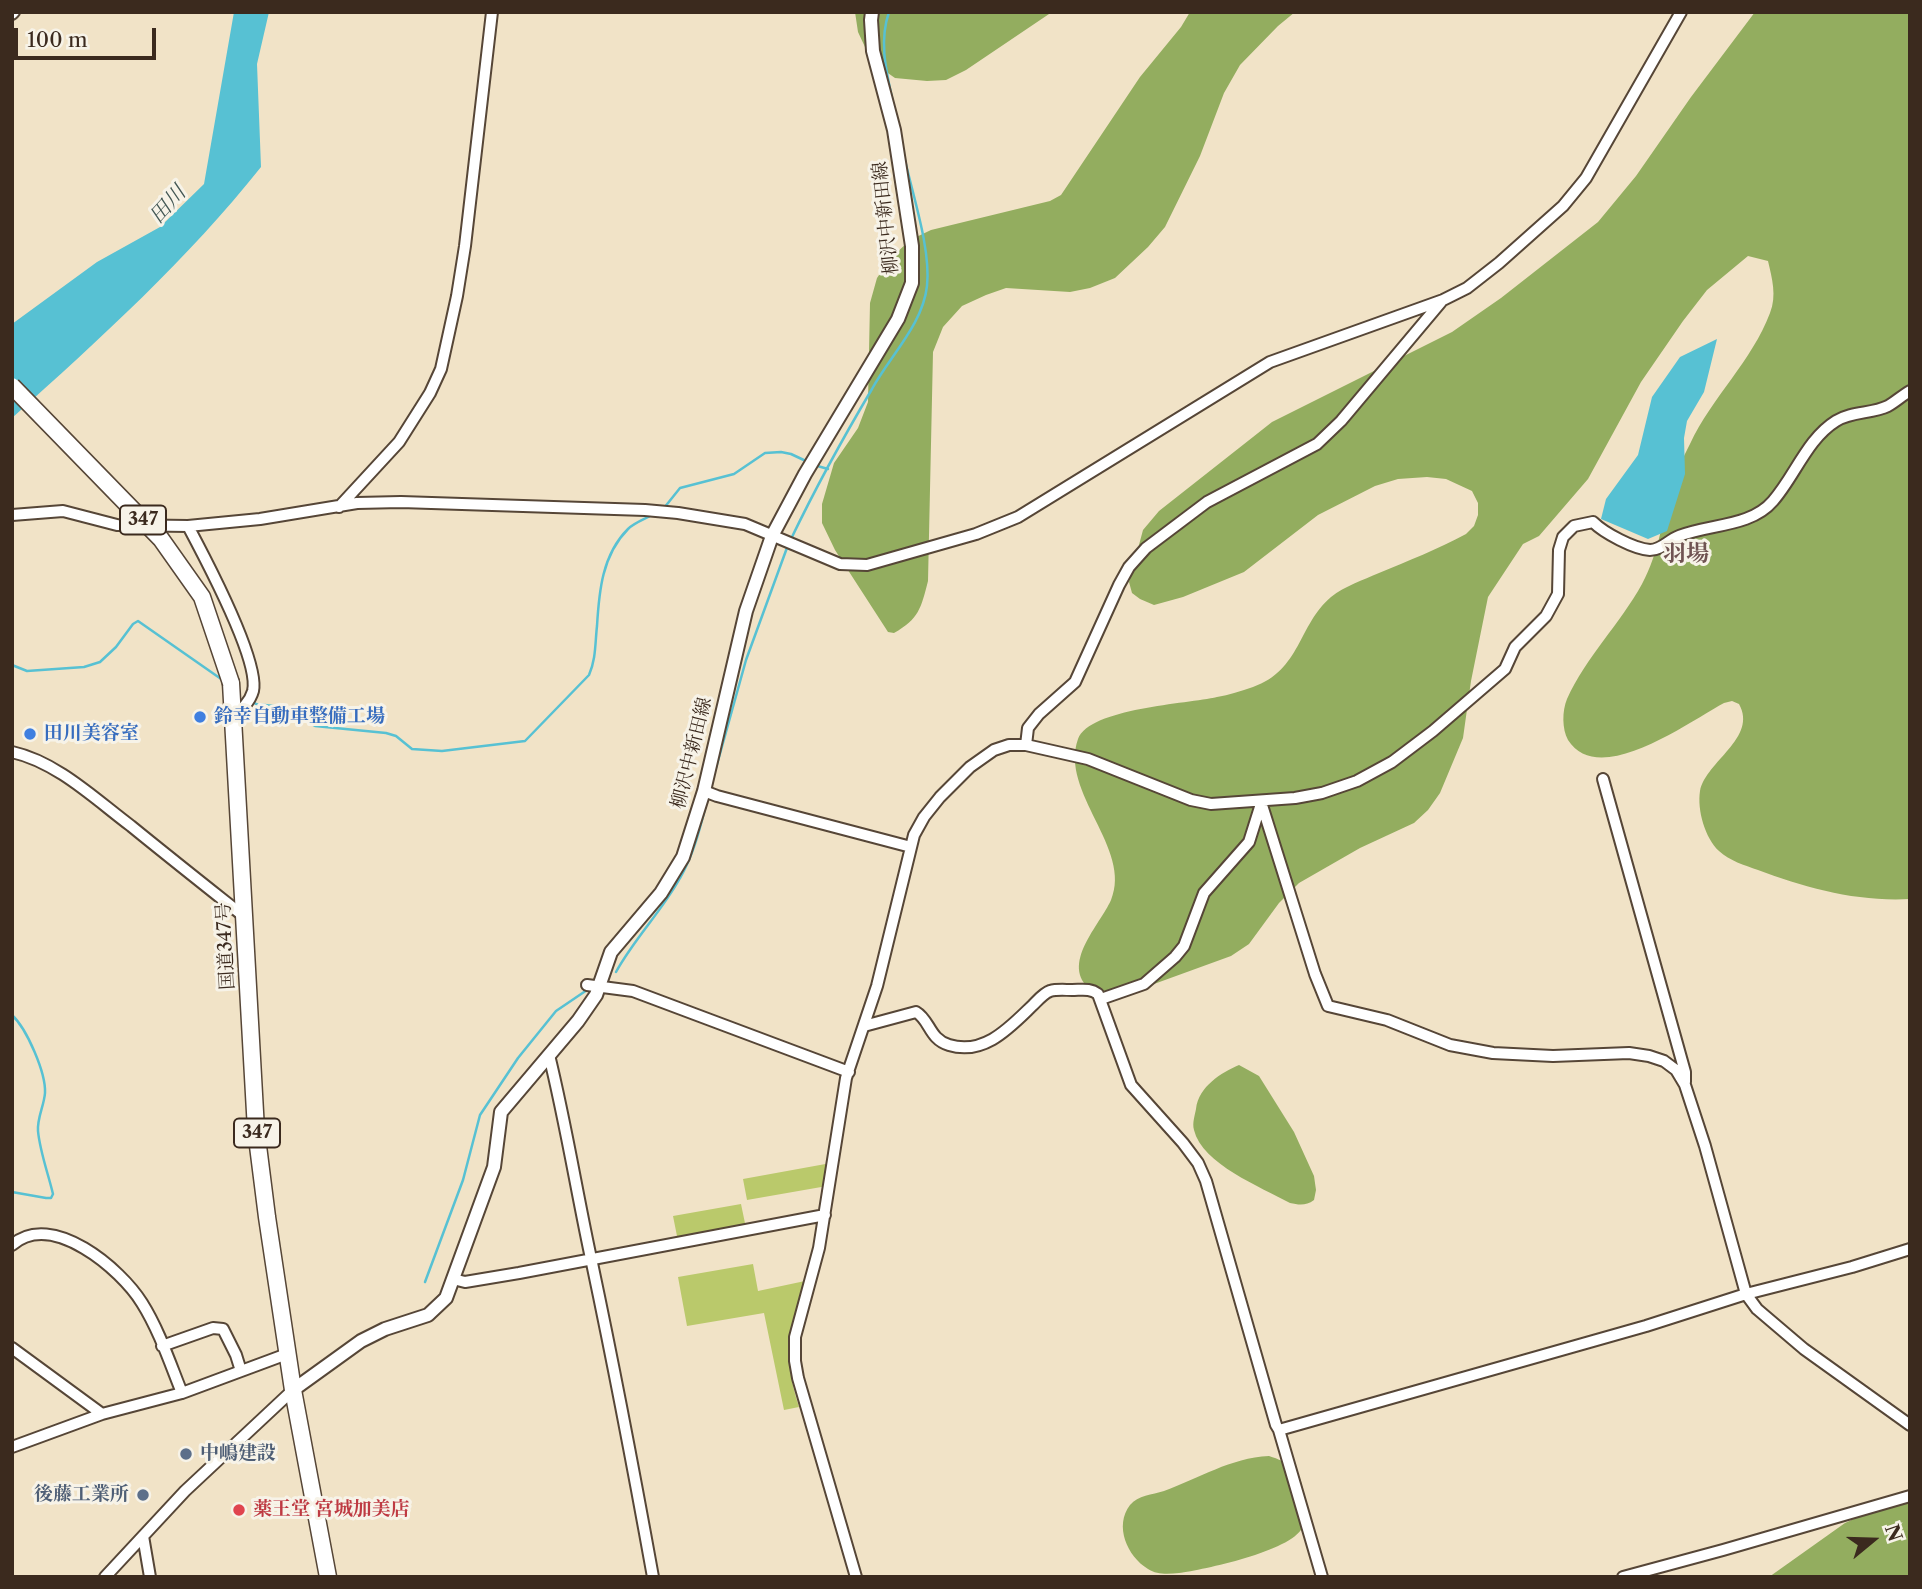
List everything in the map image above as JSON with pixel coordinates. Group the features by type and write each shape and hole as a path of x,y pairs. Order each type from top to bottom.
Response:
{"highway":[{"name":"国道347号","path":"12,386 161,539 202,597 239,711 256,1130 287,1354 328,1577"}],"main road":[{"name":"柳沢中新田線","path":"293,1390 361,1341 385,1329 428,1315 446,1298 494,1167 501,1112 578,1021 611,952 661,893 683,857 704,791 746,611 805,474 898,319 912,283 912,246 894,130 873,51 872,12"}],"street":[{"path":"339,507 399,442 430,393 441,369 466,246 492,12"},
{"path":"12,515 63,511 117,525 188,526 260,519 357,503 645,510 745,524 840,564 867,565 976,534 1018,517 1058,494 1270,362 1443,300 1467,288 1563,206 1586,178 1681,12"},
{"path":"1026,745 1028,728 1039,714 1075,682 1119,584 1129,567 1146,548 1207,502 1317,444 1341,421 1443,300"},
{"path":"856,1577 795,1361 796,1337 819,1248 849,1072 877,986 914,835 933,805 970,767 994,750 1009,745 1026,745 1088,759 1191,800 1212,804 1261,802 1340,788 1374,773 1440,727 1505,670 1515,647 1546,616 1558,594 1559,550 1563,537 1574,526 1593,522 1601,530 1648,550 1660,548 1679,536 1747,518 1774,500 1811,447 1835,422 1887,406 1910,391"},
{"path":"188,526 219,586 253,678 253,691 239,711"},
{"path":"12,752 28,755 48,765 83,789 246,918"},
{"path":"1603,779 1685,1072 1685,1085"},
{"path":"704,791 911,847"},
{"path":"1101,999 1144,984 1184,946 1204,893 1249,842 1260,813 1261,802"},
{"path":"1261,802 1306,948 1328,1006 1387,1020 1450,1045 1493,1053 1553,1056 1629,1053 1664,1061 1675,1070 1685,1085 1705,1146 1746,1294 1757,1309 1787,1335 1910,1425"},
{"path":"593,986 633,991 849,1072"},
{"path":"864,1026 916,1012 939,1040 953,1046 971,1047 1003,1034 1042,996 1052,990 1088,989 1101,999 1131,1085 1184,1143 1202,1172 1322,1577"},
{"path":"550,1055 607,1331 653,1577"},
{"path":"453,1279 465,1282 825,1215"},
{"path":"12,1245 23,1238 47,1234 81,1245 135,1293 143,1304 182,1393"},
{"path":"1279,1430 1910,1249"},
{"path":"162,1346 213,1328 223,1329 236,1354 241,1371"},
{"path":"12,1348 102,1414"},
{"path":"12,1447 102,1414 182,1393 287,1354"},
{"path":"105,1577 211,1466 293,1390"},
{"path":"1623,1577 1910,1496"},
{"path":"143,1536 150,1577"}],"green space":[{"path":"855,12 1052,12 966,70 946,80 927,81 895,78 872,62 858,32"},
{"path":"1190,12 1295,12 1240,65 1224,93 1200,156 1165,227 1115,278 1090,288 1070,292 1006,288 962,306 943,327 933,352 928,581 921,606 914,618 894,633 888,632 835,550 822,523 822,504 834,463 858,428 868,402 870,303 877,278 890,259 910,240 931,230 1050,201 1061,195 1140,77"},
{"path":"1755,12 1910,12 1910,899 1851,896 1813,888 1737,862 1714,845 1703,823 1700,791 1704,780 1737,739 1742,728 1743,716 1739,704 1732,701 1724,703 1668,736 1622,755 1601,757 1582,753 1568,740 1565,731 1563,720 1567,699 1593,655 1633,599 1648,571 1676,473 1683,458 1709,410 1753,347 1770,313 1773,294 1768,261 1748,256 1707,290 1683,321 1641,382 1588,479 1539,536 1523,544 1488,597 1463,738 1440,793 1428,810 1414,823 1360,848 1299,883 1279,903 1249,944 1231,956 1110,1000 1093,991 1082,980 1080,957 1111,900 1115,881 1105,841 1078,779 1075,759 1078,739 1086,729 1119,714 1226,695 1269,679 1281,670 1320,608 1331,597 1466,534 1474,526 1478,503 1472,491 1446,479 1398,479 1375,486 1318,515 1244,572 1183,597 1154,605 1132,593 1129,582 1143,530 1159,511 1272,422 1452,332 1501,298 1598,222 1636,176"},
{"path":"1239,1065 1259,1076 1294,1132 1314,1176 1316,1190 1311,1202 1290,1203 1249,1182 1220,1164 1199,1142 1193,1125 1201,1094 1218,1076"},
{"path":"831,1163 827,1186 747,1200 743,1179"},
{"path":"741,1204 746,1228 678,1241 673,1216"},
{"path":"753,1264 758,1291 805,1281 795,1315 789,1357 799,1407 784,1410 764,1313 687,1326 678,1277"},
{"path":"1269,1456 1292,1468 1302,1484 1304,1520 1302,1528 1295,1536 1265,1552 1179,1573 1163,1574 1152,1571 1129,1549 1123,1522 1125,1513 1133,1502 1241,1460"},
{"path":"1910,1493 1910,1577 1769,1577 1845,1523"}],"water":[{"path":"234,12 269,12 257,64 261,167 173,266 12,418 12,324 97,262 160,227 204,184"},
{"path":"1717,339 1704,392 1687,421 1684,438 1685,474 1667,531 1648,539 1601,519 1606,499 1638,455 1652,397 1680,357"}],"waterway":[{"path":"889,12 884,45 892,98"},
{"path":"791,539 840,444 879,377 913,327 924,300 928,272 926,256 905,160"},
{"path":"664,508 680,488 734,474 765,453 791,454 808,462"},
{"path":"814,465 828,469"},
{"path":"252,701 256,704 282,707 315,726 386,733 396,736 412,749 442,751 525,741 589,675 594,657 599,600 607,562 612,550 628,529 652,515"},
{"path":"716,768 746,660 788,545"},
{"path":"12,665 27,671 84,667 100,662 138,621 224,681"},
{"path":"616,972 685,869 707,801"},
{"path":"425,1282 463,1180 480,1115 518,1058 556,1011 587,990"},
{"path":"12,1015 29,1041 42,1074 45,1093 38,1131 53,1194 51,1198 46,1198 12,1192"}],"place":[{"name":"鈴幸自動車整備工場","path":"200,717"},
{"name":"田川美容室","path":"30,734"},
{"name":"中嶋建設","path":"186,1454"},
{"name":"後藤工業所","path":"143,1495"},
{"name":"薬王堂 宮城加美店","path":"239,1510"}],"district":[{"name":"羽場","path":"1686,554"}],"water label":[{"name":"田川","path":"168,205"}]}
